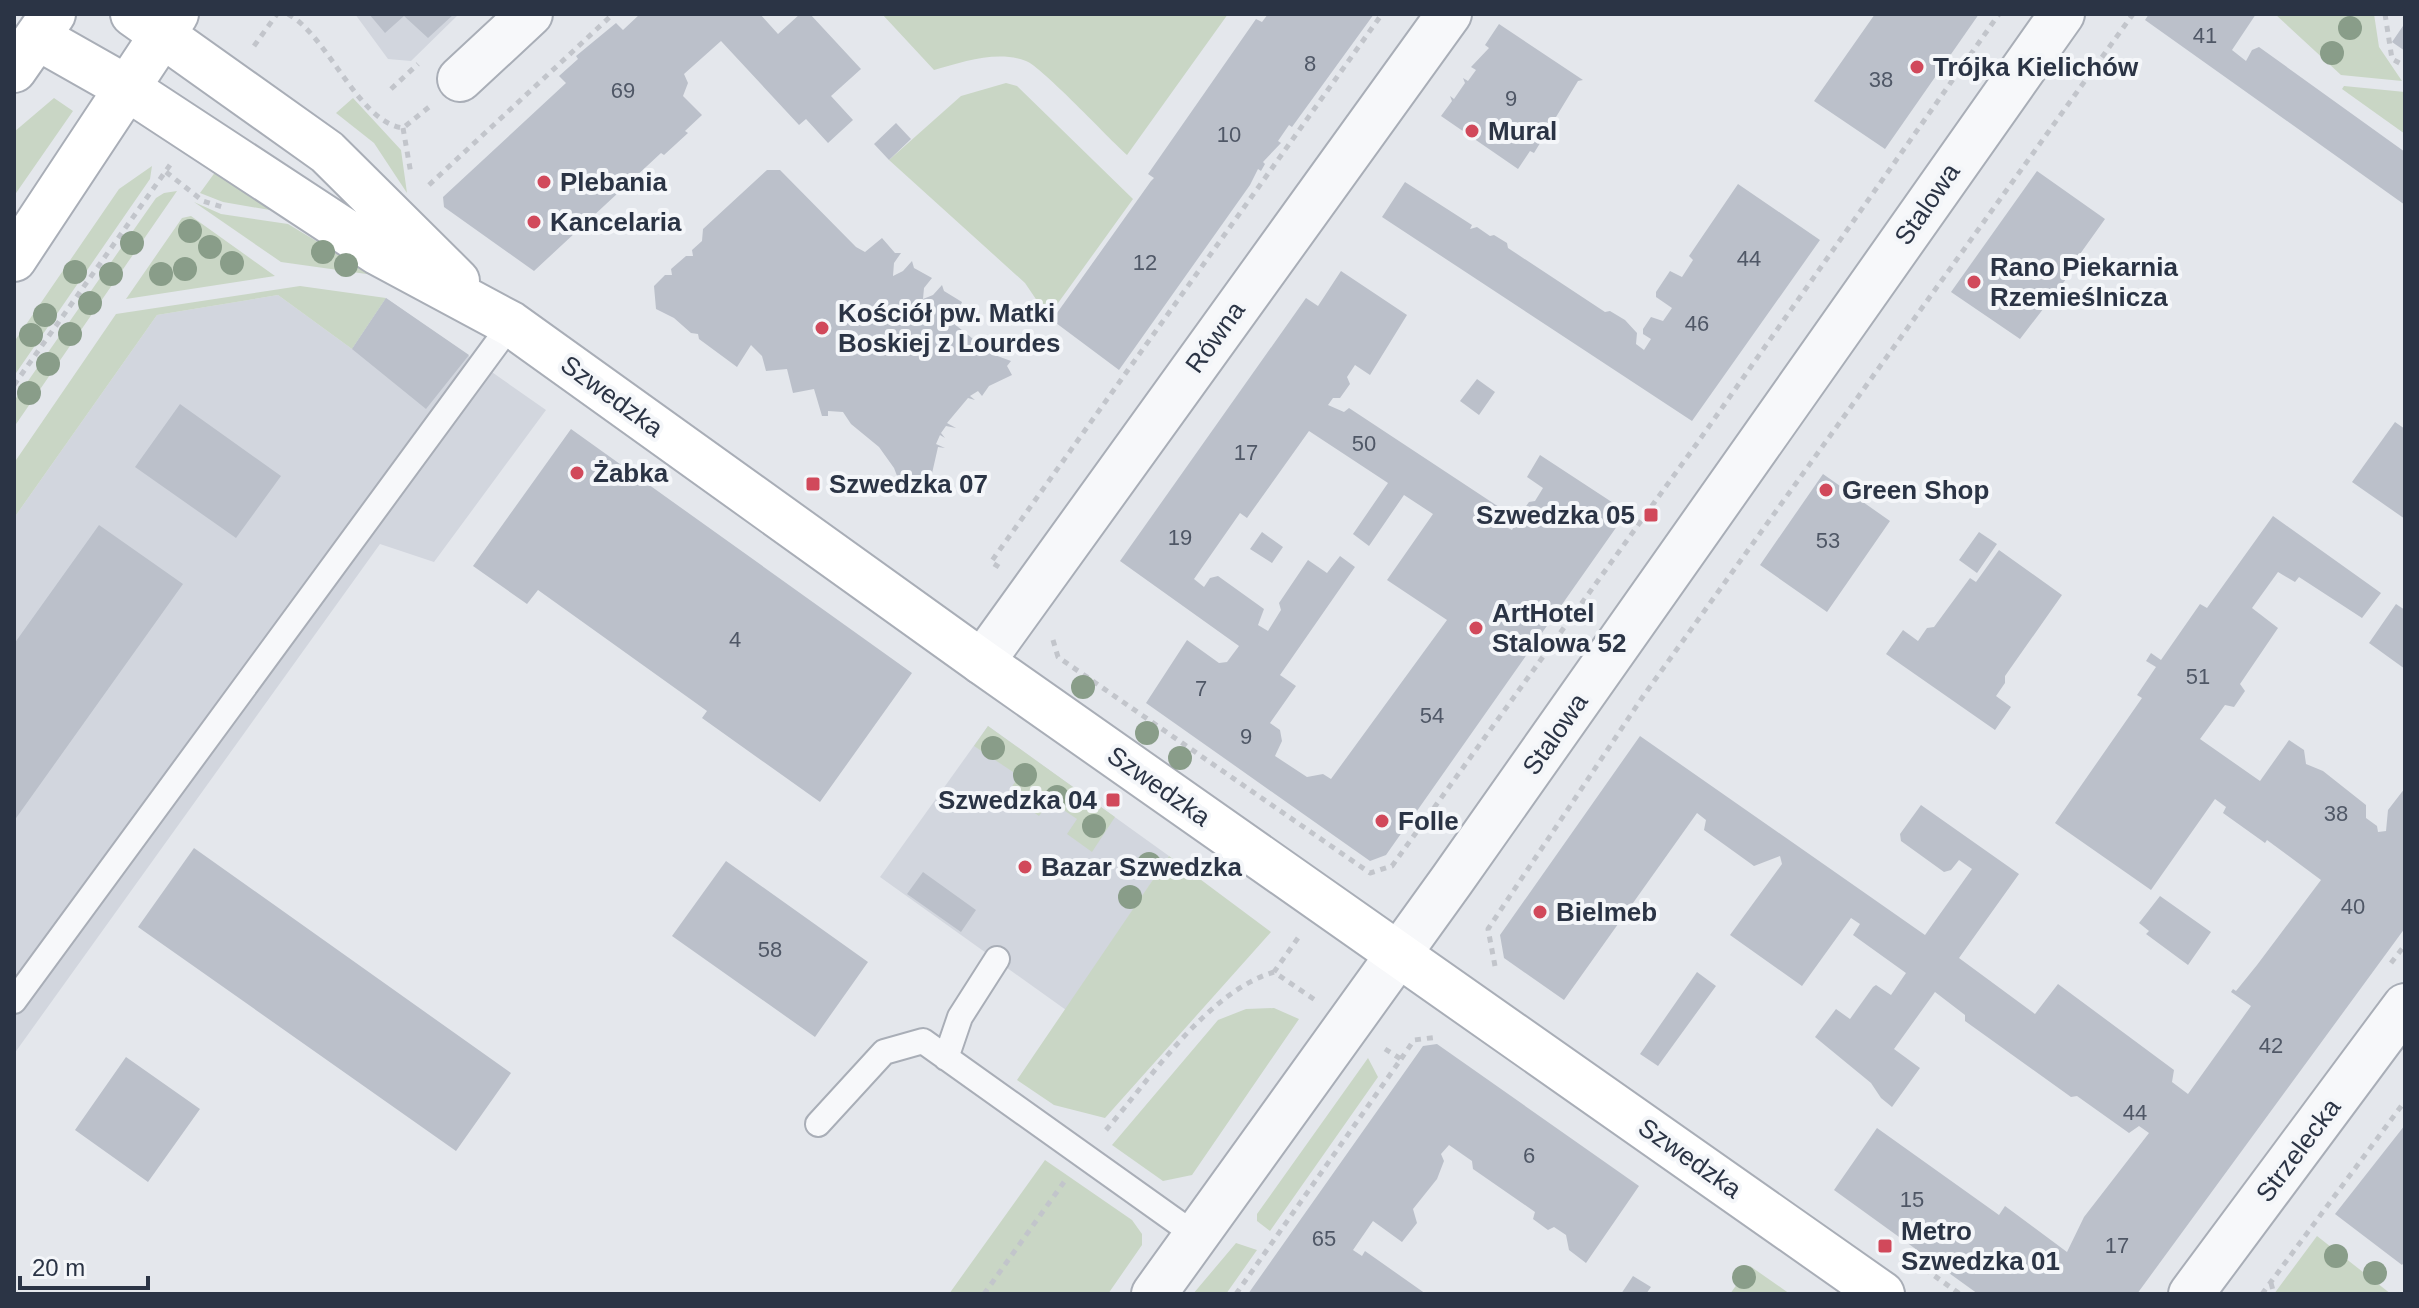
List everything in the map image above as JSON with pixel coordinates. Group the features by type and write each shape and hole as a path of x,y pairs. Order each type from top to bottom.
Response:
{"street":[{"path":"460,79 530,14"},
{"name":"Równa","path":"982,662 1449,14"},
{"name":"Stalowa","path":"1154,1294 1198,1237 2062,14"},
{"name":"Szwedzka","path":"157,21 228,81 327,152 494,314"},
{"path":"14,259 127,88 157,21"},
{"name":"Szwedzka","path":"29,38 127,88 377,252 494,314 982,662 1882,1294"},
{"name":"Strzelecka","path":"2191,1294 2405,1006"}],"lane":[{"path":"14,1001 494,314"},
{"path":"946,1058 960,1017 997,959"},
{"path":"818,1124 884,1052 923,1041 1198,1237"}],"path":[{"path":"228,81 277,14"},
{"path":"288,14 312,34 376,115 392,126 403,128"},
{"path":"429,185 613,14"},
{"path":"1054,633 1052,646 1058,657 1370,873 1392,866 1698,442 1999,14"},
{"path":"1507,974 1494,965 1488,929 1644,695 2133,14"},
{"path":"2385,14 2392,59 2405,66"},
{"path":"14,385 192,132"},
{"path":"984,1294 1082,1157 1211,1009 1250,979 1274,972"},
{"path":"1236,1294 1414,1040 1443,1037"},
{"path":"1382,1046 1401,1059"},
{"path":"2262,1294 2405,1101"},
{"path":"1908,1257 1960,1294"},
{"path":"2271,1282 2274,1294"}],"shaded area":[{"path":"355,14 459,14 411,61 388,59"},
{"path":"278,295 352,349 386,298 546,410 434,562 380,544 14,1054 14,518 157,315"},
{"name":"Bazar Szwedzka","path":"988,726 1169,856 1066,1010 880,877"}],"green space":[{"path":"882,14 1228,14 1127,155 1060,89 1026,61 992,57 934,70"},
{"path":"2275,14 2374,14 2379,47 2402,81 2341,75"},
{"path":"1006,83 1017,86 1133,199 1048,317 1025,283 889,160 961,96"},
{"path":"2344,86 2405,92 2405,134 2342,89"},
{"path":"54,98 73,111 14,196 14,132"},
{"path":"353,98 401,150 407,193 374,143 336,113"},
{"path":"152,166 150,179 14,376 14,342 119,189"},
{"path":"216,171 287,213 223,202 200,193"},
{"path":"177,191 14,427 14,401 156,198"},
{"path":"194,202 221,214 288,224 356,265 395,278 281,262"},
{"path":"191,216 275,276 126,299 182,218"},
{"path":"300,286 386,298 352,349 278,295 157,315 14,518 14,463 116,314"},
{"path":"988,726 1115,817 1092,852 1067,834 1077,819 1050,801 1039,816 1007,794 1019,776 974,746"},
{"path":"1169,856 1271,932 1105,1118 1054,1105 1017,1080"},
{"path":"1274,1008 1299,1019 1192,1175 1163,1181 1112,1145 1218,1020 1246,1009"},
{"path":"1368,1058 1378,1077 1270,1231 1257,1221 1257,1214"},
{"path":"1045,1160 1132,1220 1142,1234 1142,1245 1108,1294 949,1294"},
{"path":"2317,1236 2391,1294 2274,1294"},
{"path":"1236,1243 1257,1250 1226,1294 1193,1294"},
{"path":"1750,1266 1790,1294 1730,1294"}],"building":[{"path":"369,14 454,14 428,38 404,16 385,33"},
{"path":"640,14 760,14 778,34 800,14 810,14 861,69 831,96 853,120 828,143 806,119 799,125 721,41 684,74 688,83 683,96 702,115 685,131 688,133 664,155 661,153 534,271 444,207 443,197 566,83 559,76 578,59 576,56 616,23 623,30"},
{"path":"1268,14 1374,14 1292,127 1289,125 1278,141 1281,143 1263,162 1261,171 1258,169 1250,185 1119,370 1052,320 1154,178 1148,174 1256,19 1262,22"},
{"path":"1875,14 1979,14 1885,149 1814,101"},
{"path":"2149,14 2256,14 2232,50 2246,61 2252,50 2259,47 2405,152 2405,205 2145,20"},
{"path":"2405,23 2405,51 2392,42"},
{"path":"1499,24 1583,80 1578,81 1534,153 1530,151 1518,169 1441,116 1452,101 1450,96 1454,99 1465,83 1463,78 1468,81 1476,70 1471,67 1489,48 1485,45"},
{"path":"896,123 911,139 889,160 874,144"},
{"name":"Kościół pw. Matki Boskiej z Lourdes","path":"767,170 780,170 856,247 865,252 882,238 895,253 901,253 894,263 893,276 912,261 914,268 932,278 924,288 923,299 933,295 942,285 944,291 962,302 953,323 992,354 1011,361 1007,366 1012,375 989,386 982,396 978,391 970,396 975,400 968,398 947,423 956,428 946,426 941,433 945,438 940,435 936,444 945,448 938,447 928,491 923,491 924,482 907,483 909,492 904,494 894,468 879,447 851,424 843,412 828,411 828,416 822,416 814,389 793,393 787,369 766,371 762,356 751,345 737,367 699,339 698,334 691,333 674,318 656,309 654,286 665,275 672,275 671,269 686,256 693,256 692,250 702,241 703,229"},
{"path":"2037,171 2105,219 2080,254 2083,257 2020,339 1951,292"},
{"path":"1405,182 1472,225 1470,229 1477,227 1490,236 1494,235 1507,243 1508,248 1605,312 1610,311 1625,320 1637,333 1636,344 1644,350 1651,339 1643,334 1643,329 1651,317 1663,321 1672,308 1656,297 1656,292 1670,271 1682,277 1693,260 1689,256 1738,184 1820,240 1692,421 1382,217"},
{"path":"1341,271 1407,315 1370,375 1355,365 1347,377 1350,384 1340,398 1333,398 1328,405 1344,412 1349,408 1502,509 1502,525 1512,530 1529,502 1535,501 1543,488 1527,477 1540,455 1627,512 1386,855 1370,861 1146,703 1187,640 1219,663 1227,662 1239,646 1120,561 1306,298 1318,306","holes":["1309,431 1388,483 1353,534 1369,546 1404,495 1433,514 1387,580 1447,620 1331,779 1323,774 1307,777 1275,756 1282,741 1280,730 1270,723 1296,686 1280,675 1355,567 1340,556 1327,573 1308,560 1279,603 1281,610 1268,631 1258,625 1264,609 1218,576 1210,578 1204,587 1194,579 1240,513 1247,518"]},
{"path":"386,298 469,355 426,409 352,349"},
{"path":"1477,379 1495,392 1479,415 1460,401"},
{"path":"180,404 281,476 236,538 135,467"},
{"path":"2395,422 2405,429 2405,519 2352,482"},
{"path":"571,429 912,673 820,802 702,718 707,711 538,590 527,604 473,566"},
{"path":"1823,474 1890,521 1827,612 1760,565"},
{"path":"2273,516 2381,593 2362,618 2299,577 2295,582 2278,572 2252,608 2278,628 2240,684 2245,691 2234,707 2225,705 2200,739 2260,781 2289,740 2304,750 2306,764 2323,771 2366,805 2366,818 2377,826 2378,832 2386,831 2388,810 2405,788 2405,928 2137,1294 1978,1294 1834,1190 1877,1128 1999,1215 2005,1206 2067,1252 2084,1217 2149,1133 2139,1126 2129,1133 2077,1096 2071,1097 1965,1021 1965,1015 1935,992 1894,1049 1920,1068 1892,1107 1871,1083 1815,1037 1836,1009 1850,1019 1873,987 1876,985 1891,995 1906,973 1853,935 1860,924 1851,918 1802,986 1730,935 1782,864 1780,856 1754,866 1704,830 1706,820 1697,813 1564,1000 1504,958 1500,935 1640,736 1925,935 1972,869 1959,860 1951,870 1944,872 1901,841 1900,834 1921,805 2019,874 1959,958 2035,1014 2058,984 2174,1070 2172,1082 2188,1094 2251,1006 2231,992 2233,989 2236,991 2257,965 2321,880 2267,840 2265,843 2223,813 2226,807 2215,799 2151,890 2055,823 2142,698 2137,695 2156,667 2146,661 2151,653 2161,660 2200,604 2207,608"},
{"path":"99,525 183,584 14,821 14,644"},
{"path":"1262,532 1283,547 1272,563 1250,549"},
{"path":"1979,532 1997,544 1977,573 1959,560"},
{"path":"1999,550 2062,595 2005,676 2005,683 1996,696 2011,707 1995,730 1886,654 1903,630 1918,641 1927,628 1934,627 1970,578 1976,582"},
{"path":"2396,604 2405,610 2405,669 2369,643"},
{"path":"194,848 511,1073 456,1151 138,927"},
{"path":"726,861 868,962 815,1037 672,936"},
{"path":"923,872 976,910 961,932 907,894"},
{"path":"2160,896 2211,932 2188,965 2146,934 2149,931 2139,923"},
{"path":"1697,972 1716,986 1658,1066 1640,1054"},
{"path":"1437,1044 1639,1186 1586,1263 1569,1250 1566,1235 1554,1227 1548,1230 1533,1219 1535,1212 1473,1169 1472,1161 1449,1145 1441,1154 1444,1161 1437,1179 1413,1209 1417,1223 1402,1242 1373,1221 1353,1250 1362,1256 1365,1251 1426,1294 1248,1294 1423,1046"},
{"path":"126,1057 200,1109 148,1182 75,1130"},
{"path":"2405,1125 2405,1261 2402,1265 2335,1214"},
{"path":"1633,1276 1651,1287 1646,1294 1621,1294"}],"place":[{"name":"Trójka Kielichów","path":"1917,67"},
{"name":"Mural","path":"1472,131"},
{"name":"Plebania","path":"544,182"},
{"name":"Kancelaria","path":"534,222"},
{"name":"Rano Piekarnia Rzemieślnicza","path":"1974,282"},
{"name":"Kościół pw. Matki Boskiej z Lourdes","path":"822,328"},
{"name":"Żabka","path":"577,473"},
{"name":"Szwedzka 07","path":"813,484"},
{"name":"Green Shop","path":"1826,490"},
{"name":"Szwedzka 05","path":"1651,515"},
{"name":"ArtHotel Stalowa 52","path":"1476,628"},
{"name":"Szwedzka 04","path":"1113,800"},
{"name":"Folle","path":"1382,821"},
{"name":"Bazar Szwedzka","path":"1025,867"},
{"name":"Bielmeb","path":"1540,912"},
{"name":"Metro Szwedzka 01","path":"1885,1246"}]}
